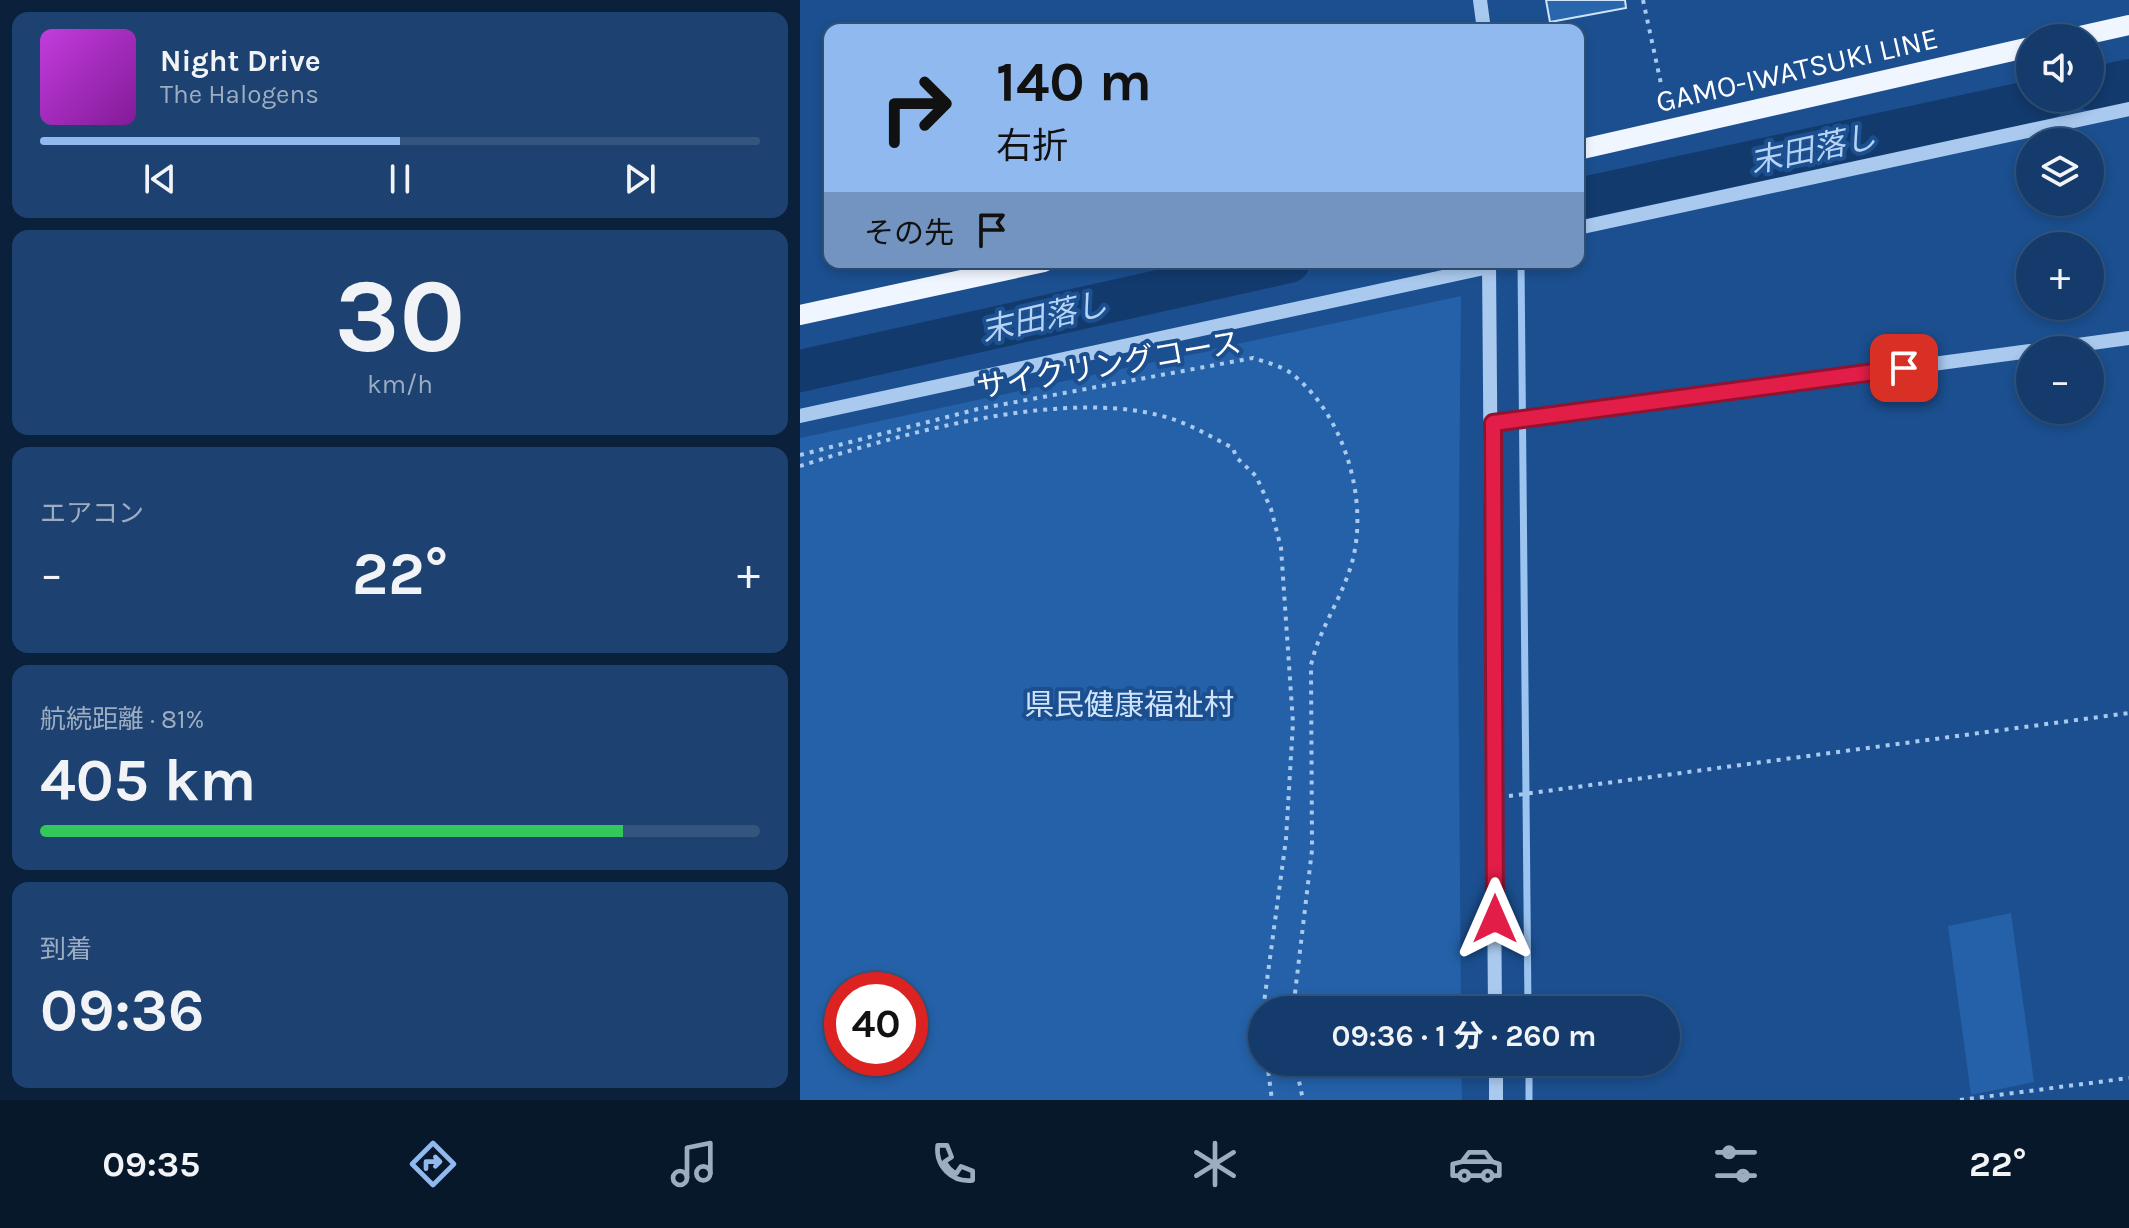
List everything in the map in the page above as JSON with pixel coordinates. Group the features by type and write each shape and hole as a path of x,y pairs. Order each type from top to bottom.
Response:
{"main road":[{"path":"2104,31 2129,25"},
{"name":"GAMO-IWATSUKI LINE","path":"1584,149 2016,50"},
{"path":"800,315 1016,268"}],"street":[{"path":"1480,0 1483,24"},
{"path":"1584,227 2129,109"},
{"path":"800,416 1471,268"},
{"path":"1489,268 1493,423 1495,996"},
{"path":"2104,341 2129,338"},
{"path":"1493,423 2016,353"},
{"path":"1496,1076 1496,1100"}],"path":[{"path":"1643,0 1671,129"},
{"name":"サイクリングコース","path":"800,455 978,409 1253,358 1291,373 1311,394 1349,456 1356,491 1357,522 1351,568 1317,637 1311,665 1312,850 1295,996"},
{"path":"800,466 872,442 968,420 1069,409 1125,411 1177,420 1233,448 1236,457 1256,476 1271,509 1281,548 1293,723 1286,839 1265,996"},
{"path":"1495,798 2129,713"},
{"path":"1269,1076 1272,1100"},
{"path":"1298,1076 1303,1100"},
{"path":"1960,1100 2129,1078"}],"green space":[{"name":"県民健康福祉村","path":"1461,296 1458,624 1461,996 1248,996 1248,1076 1461,1076 1462,1100 800,1100 800,438"},
{"path":"2011,913 2034,1082 1971,1095 1948,926"}],"building":[{"path":"1546,0 1625,0 1626,8 1550,22"}],"waterway":[{"name":"末田落し","path":"2104,86 2129,80"},
{"name":"末田落し","path":"1584,198 2016,105"},
{"name":"末田落し","path":"800,371 1262,268"},
{"path":"1521,268 1528,996"},
{"path":"1529,1076 1529,1100"}],"route":[{"path":"1495,919 1493,423 1904,368"}]}
